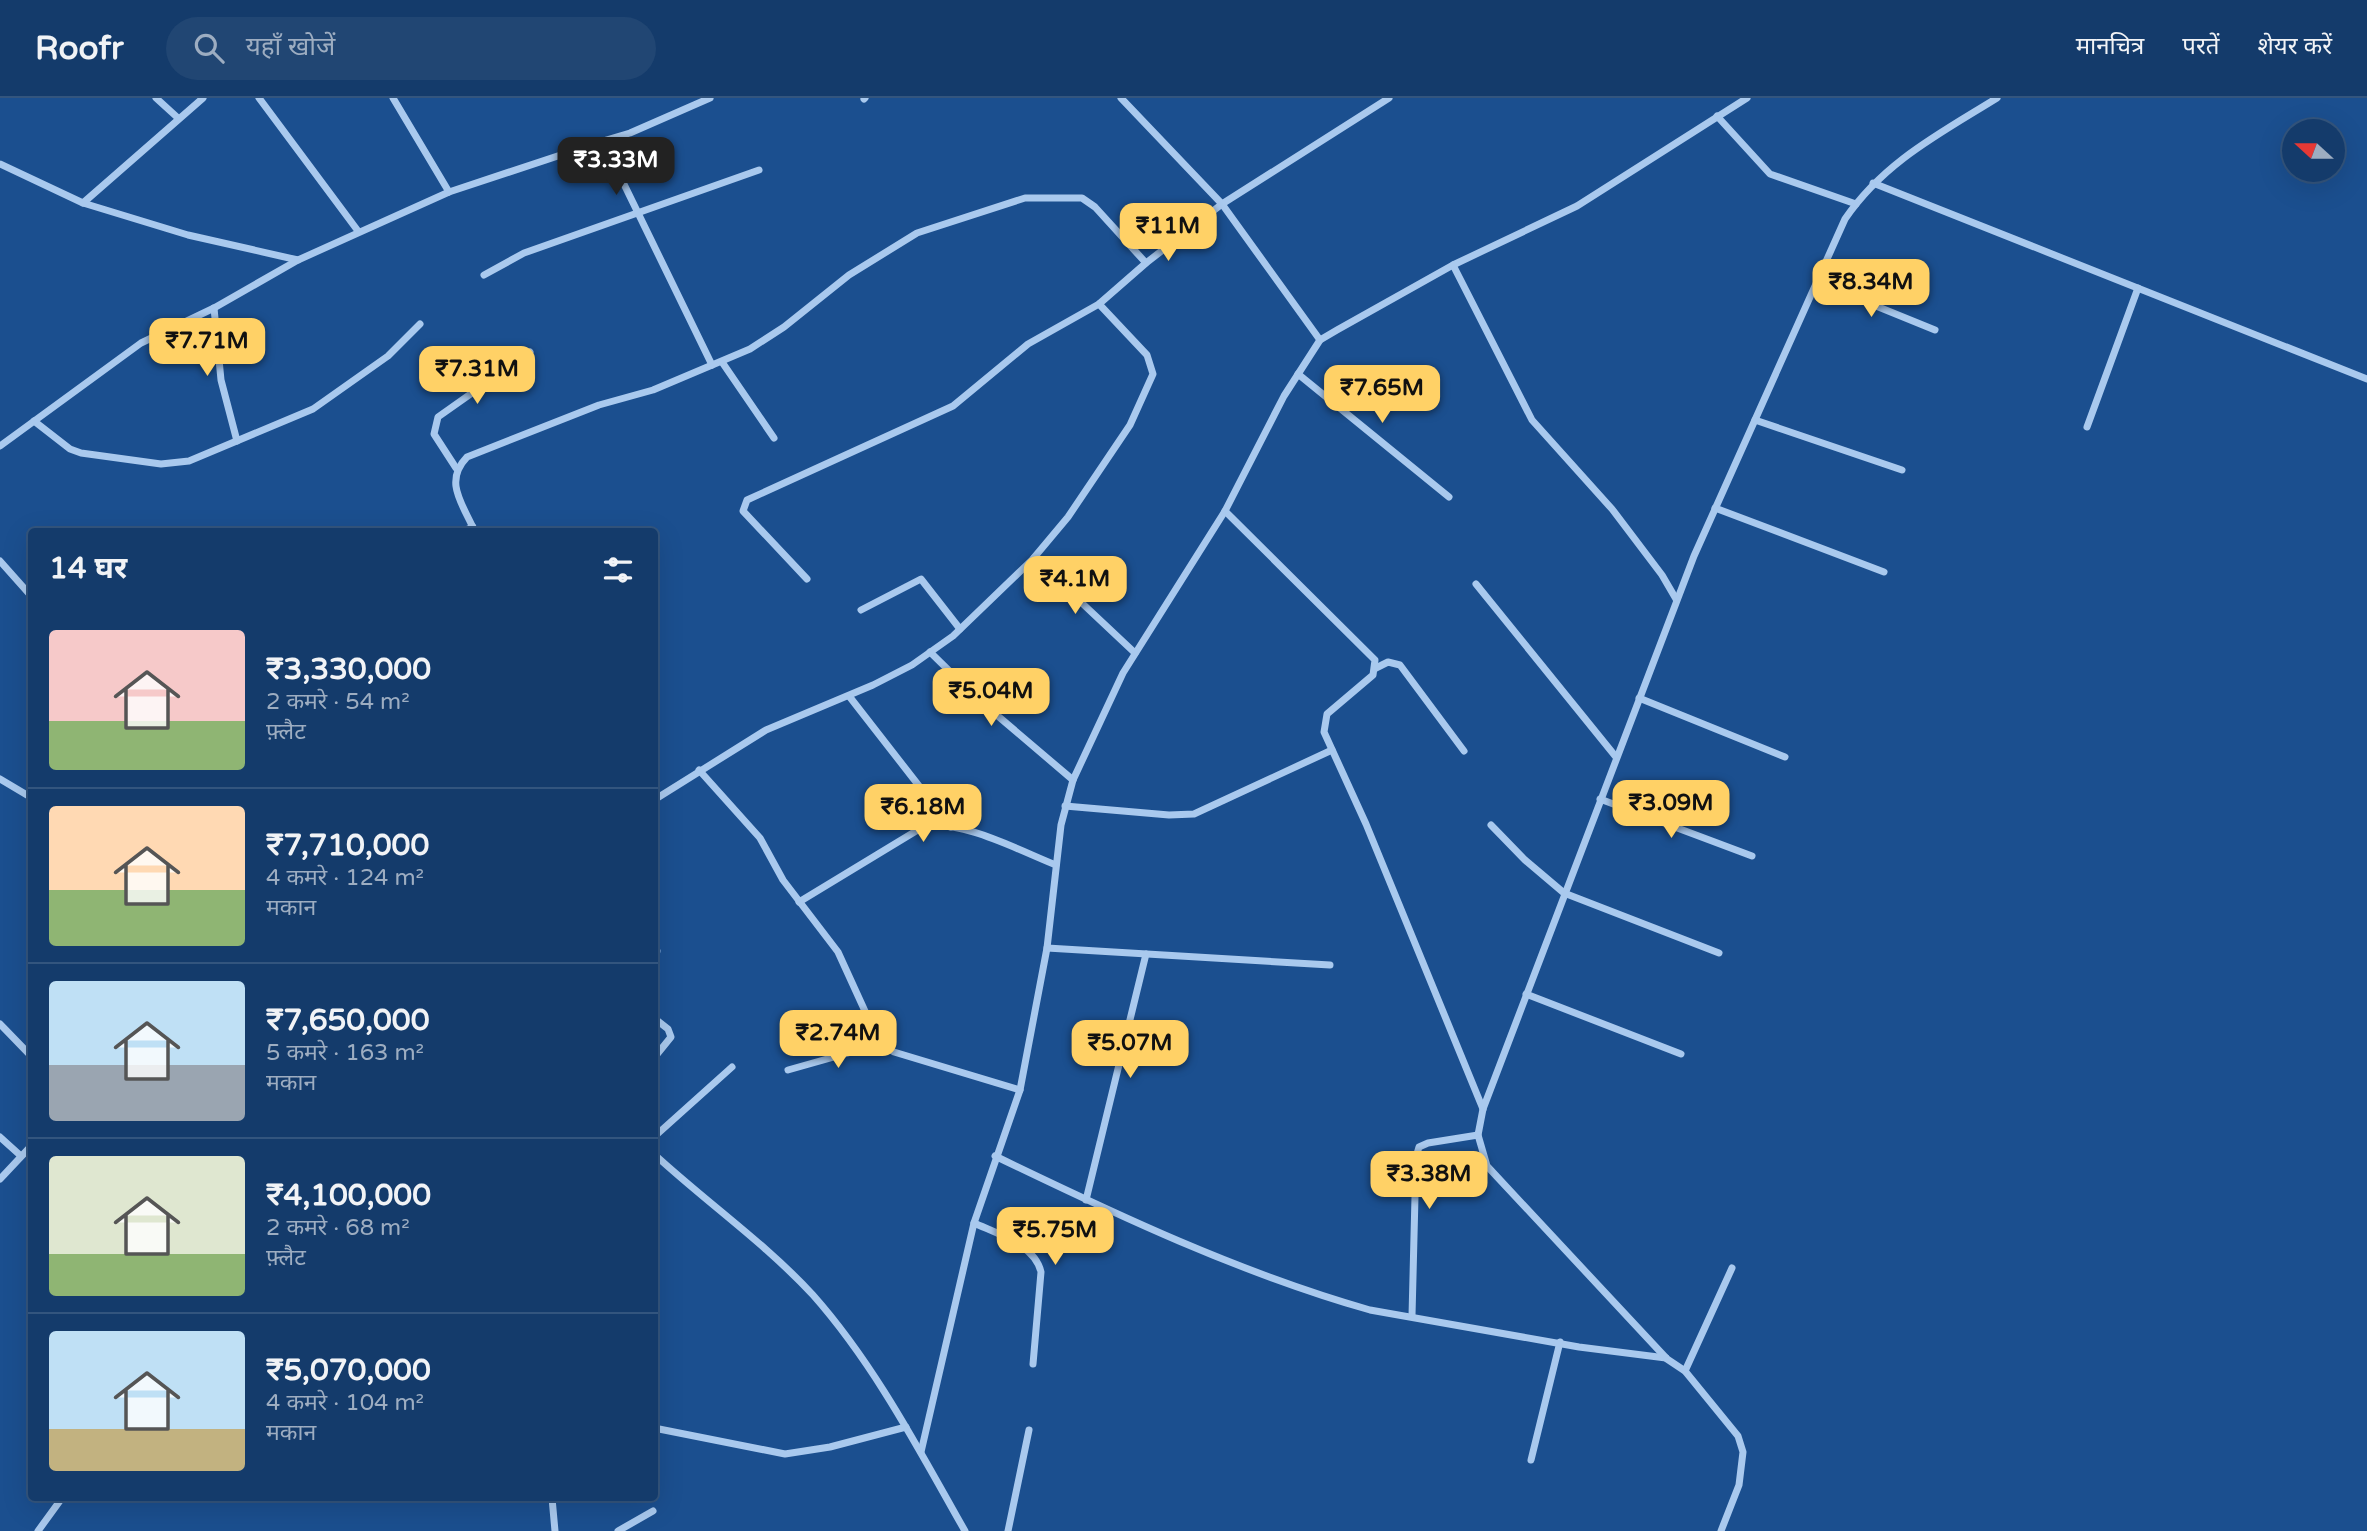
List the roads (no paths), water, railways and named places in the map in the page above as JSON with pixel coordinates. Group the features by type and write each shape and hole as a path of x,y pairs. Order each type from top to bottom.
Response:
{"street":[{"path":"156,98 178,118"},
{"path":"83,203 203,98"},
{"path":"259,98 358,231"},
{"path":"393,98 449,192"},
{"path":"0,446 141,343 214,308 298,260 449,192 630,134 710,98"},
{"path":"1121,98 1222,204 1320,341"},
{"path":"807,579 743,511 744,503 953,406 1028,344 1099,304 1146,263 1222,204 1389,98"},
{"path":"921,1452 974,1223 1020,1090 1047,948 1065,806 1073,780 1123,673 1225,511 1298,374 1320,341 1453,265 1577,206 1747,98"},
{"path":"1721,1531 1740,1485 1743,1452 1738,1436 1685,1371 1667,1359 1487,1166 1478,1135 1483,1109 1676,599 1845,219 1874,183 1942,132 1997,98"},
{"path":"1717,116 1770,174 1856,204"},
{"path":"603,141 712,365"},
{"path":"0,164 83,203 188,235 298,260"},
{"path":"484,275 524,253 759,170"},
{"path":"1874,183 2367,379"},
{"path":"474,528 453,481 457,468 467,457 599,405 653,390 722,362 764,341 849,275 917,233 1025,198 1082,198 1095,207 1146,263"},
{"path":"1453,265 1532,420 1612,509 1662,575 1676,599"},
{"path":"1817,282 1936,330"},
{"path":"2087,427 2138,288"},
{"path":"658,797 766,730 912,665 960,629 1034,558 1068,517 1130,425 1153,374 1147,355 1099,304"},
{"path":"214,308 221,380 237,441"},
{"path":"34,421 70,449 81,453 161,464 189,461 313,409 388,356 420,324"},
{"path":"457,468 434,434 438,417 530,352"},
{"path":"722,362 774,438"},
{"path":"1298,374 1449,497"},
{"path":"1755,420 1902,470"},
{"path":"1715,508 1884,572"},
{"path":"1225,511 1376,660 1373,676 1327,714 1324,732 1366,824 1483,1109"},
{"path":"1034,558 1135,653"},
{"path":"0,561 28,592"},
{"path":"861,610 912,581 921,579 960,629"},
{"path":"1476,584 1616,757"},
{"path":"930,652 979,700 1073,780"},
{"path":"1376,668 1388,662 1400,665 1464,751"},
{"path":"849,695 951,827"},
{"path":"1639,698 1785,757"},
{"path":"1065,806 1169,815 1194,814 1332,750"},
{"path":"699,770 760,838 799,902 838,952 880,1044 894,1052 1020,1090"},
{"path":"0,779 28,796"},
{"path":"1601,799 1752,856"},
{"path":"799,902 921,828 934,824 951,827 1056,865"},
{"path":"1491,825 1564,894 1718,953"},
{"path":"1047,948 1330,965"},
{"path":"1086,1200 1146,954"},
{"path":"1526,994 1681,1054"},
{"path":"658,1021 668,1029 671,1037 658,1053"},
{"path":"0,1024 28,1053"},
{"path":"788,1070 880,1044"},
{"path":"658,1133 732,1067"},
{"path":"1412,1316 1416,1157 1419,1147 1428,1143 1478,1135"},
{"path":"0,1137 21,1156"},
{"path":"0,1179 28,1149"},
{"path":"995,1156 1086,1200 1260,1274 1370,1310 1667,1359"},
{"path":"658,1158 701,1198 785,1266 849,1339 906,1427 965,1531"},
{"path":"974,1223 1029,1251 1038,1259 1041,1272 1034,1364"},
{"path":"1685,1371 1732,1268"},
{"path":"1531,1460 1560,1342"},
{"path":"658,1429 785,1454 830,1447 906,1427"},
{"path":"1008,1531 1029,1430"},
{"path":"38,1531 60,1501"},
{"path":"552,1501 555,1531"},
{"path":"618,1531 653,1511"}]}
